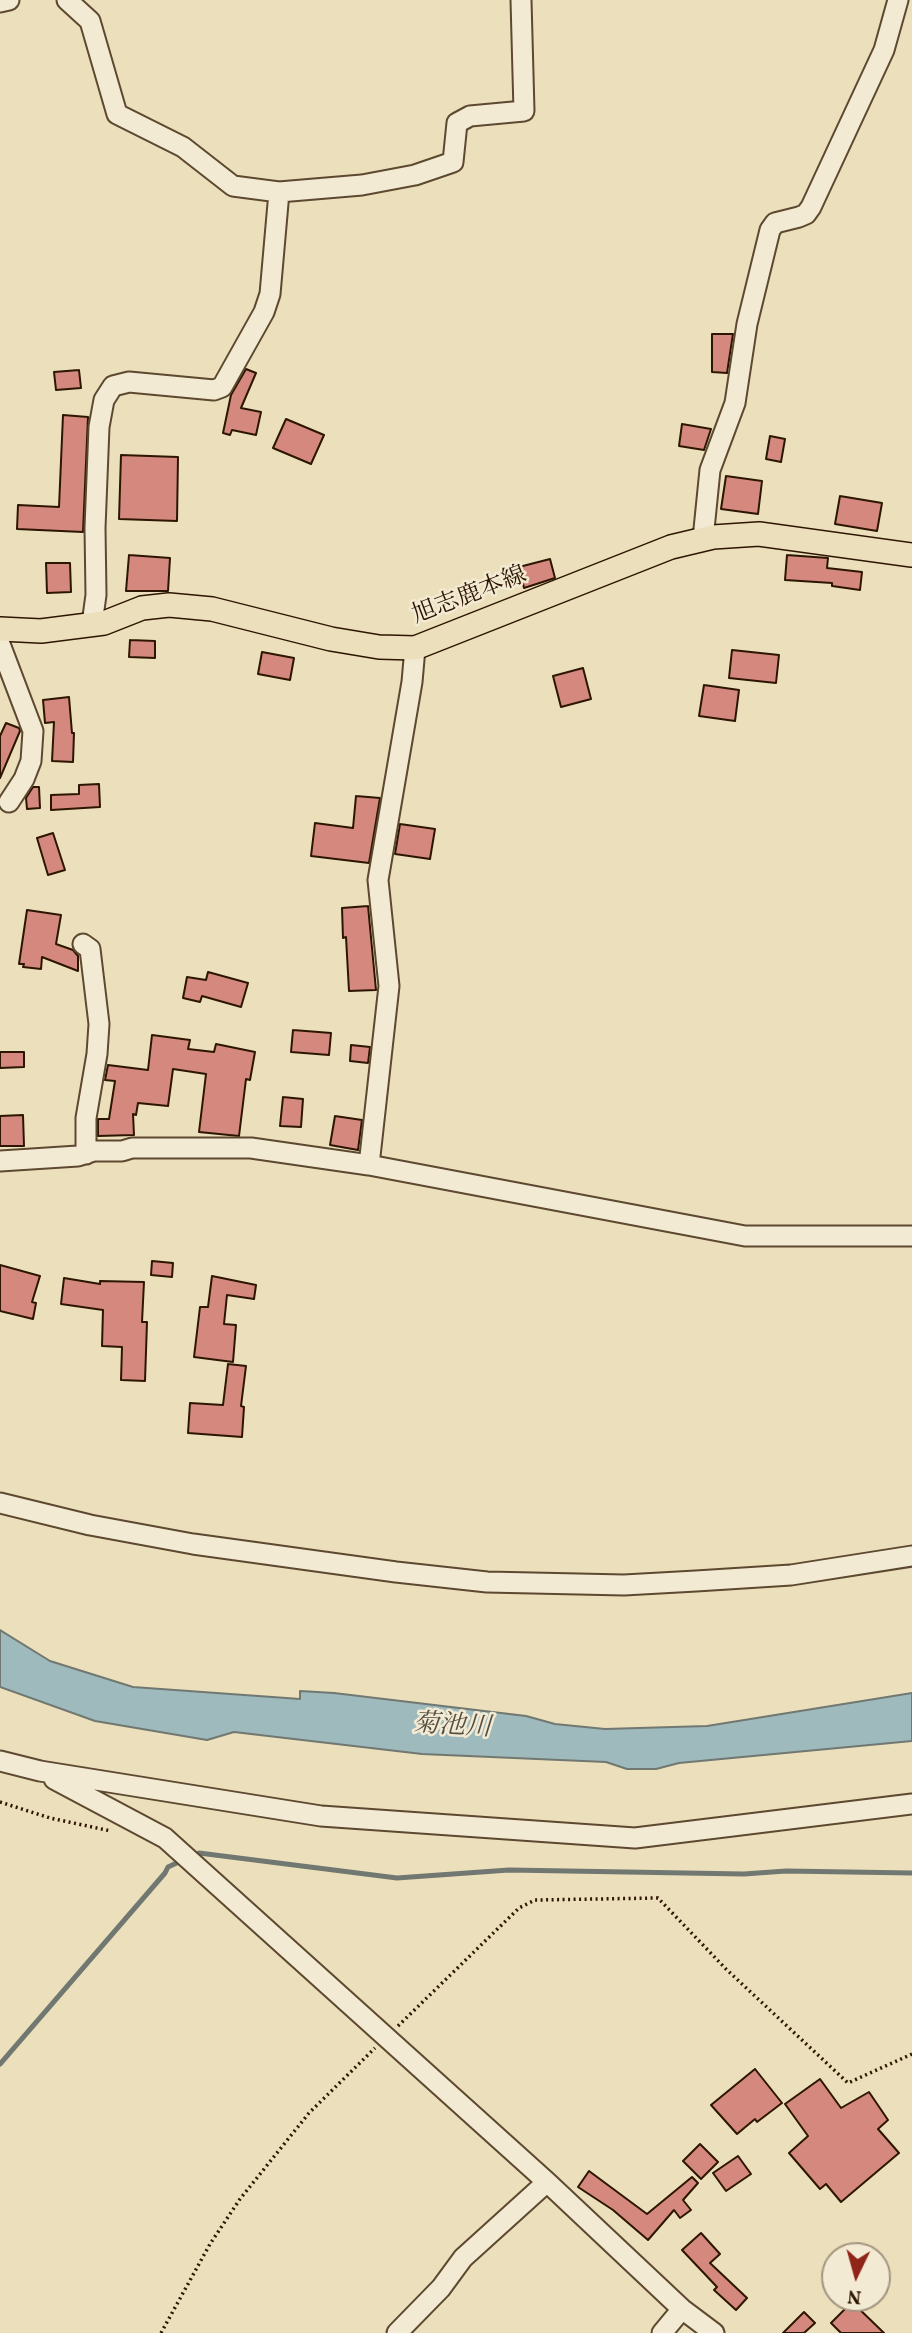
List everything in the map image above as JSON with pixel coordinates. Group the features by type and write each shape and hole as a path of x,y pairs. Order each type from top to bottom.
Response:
{"main road":[{"name":"旭志鹿本線","path":"0,629 41,631 104,623 142,608 169,605 212,609 331,639 379,647 415,648 671,547 704,539 759,534 912,555"}],"street":[{"path":"0,2 9,0"},
{"path":"67,0 90,21 117,114 183,147 233,186 279,192 362,185 415,175 453,162 457,123 470,116 524,111 521,0"},
{"path":"704,539 710,470 735,403 747,324 770,230 775,223 806,214 811,207 884,50 898,0"},
{"path":"92,624 96,595 95,528 99,427 104,400 113,386 129,382 214,390 222,387 264,312 270,294 279,192"},
{"path":"0,644 33,731 31,761 24,779 9,802"},
{"path":"369,1165 388,986 378,880 412,682 415,648"},
{"path":"83,944 90,949 99,1024 97,1054 86,1118 86,1154"},
{"path":"0,1161 132,1149 251,1149 369,1165 745,1236 912,1236"},
{"path":"0,1503 90,1525 192,1544 345,1566 487,1582 624,1585 803,1573 912,1556"},
{"path":"0,1760 40,1772 321,1816 635,1838 912,1804"},
{"path":"40,1772 165,1838 547,2182 682,2309 714,2333"},
{"path":"397,2333 441,2288 463,2258 547,2182"},
{"path":"662,2333 682,2309"}],"path":[{"path":"0,1802 50,1818 115,1831"},
{"path":"161,2333 210,2244 240,2199 309,2113 519,1908 536,1900 658,1898 726,1969 848,2083 912,2054"}],"water":[{"name":"菊池川","path":"0,1630 50,1661 133,1687 300,1699 300,1691 334,1693 526,1716 555,1724 605,1729 707,1726 912,1693 912,1741 679,1763 656,1769 627,1769 606,1762 422,1754 234,1732 207,1740 95,1721 0,1687"}],"building":[{"path":"712,334 733,334 727,373 712,372"},
{"path":"246,369 256,373 241,408 261,412 256,435 232,430 230,435 223,433 231,395"},
{"path":"79,370 81,388 56,390 54,372"},
{"path":"63,415 88,417 83,532 17,529 18,505 59,507"},
{"path":"286,419 324,435 311,464 273,448"},
{"path":"682,424 711,429 704,450 679,446"},
{"path":"770,436 785,439 781,462 766,459"},
{"path":"121,455 178,457 177,521 119,519"},
{"path":"726,476 762,481 758,514 721,509"},
{"path":"840,496 882,503 877,531 835,524"},
{"path":"129,555 170,558 168,591 126,591"},
{"path":"787,555 828,558 827,568 862,572 860,590 832,586 832,583 785,580"},
{"path":"550,559 555,578 524,588 519,567"},
{"path":"46,563 70,563 71,592 47,593"},
{"path":"130,640 155,641 155,658 129,657"},
{"path":"732,650 779,655 776,683 729,678"},
{"path":"262,652 294,658 290,680 258,674"},
{"path":"583,668 591,699 561,707 553,676"},
{"path":"704,685 739,690 735,721 699,716"},
{"path":"69,697 74,733 73,762 52,761 54,722 45,723 43,700"},
{"path":"6,723 19,728 20,731 0,778 0,736"},
{"path":"99,784 100,807 51,810 51,795 79,794 79,785"},
{"path":"33,787 39,787 40,808 27,809 26,798"},
{"path":"356,796 380,798 369,863 311,856 315,823 353,828"},
{"path":"400,824 435,829 430,859 395,854"},
{"path":"53,833 65,870 48,875 37,838"},
{"path":"368,906 376,990 349,991 342,908"},
{"path":"27,910 61,915 56,944 73,950 78,956 78,971 42,957 41,969 19,964"},
{"path":"208,972 248,983 241,1007 202,996 200,1002 183,998 187,977 206,980"},
{"path":"293,1030 331,1033 329,1055 291,1052"},
{"path":"152,1035 190,1040 188,1049 214,1052 216,1044 255,1052 250,1080 246,1079 239,1136 199,1132 206,1074 173,1069 168,1106 138,1103 136,1115 133,1114 134,1135 98,1136 98,1119 109,1119 115,1081 105,1080 108,1065 148,1070"},
{"path":"351,1045 370,1047 368,1063 350,1061"},
{"path":"0,1052 24,1052 24,1067 0,1068"},
{"path":"283,1097 303,1099 301,1127 280,1126"},
{"path":"23,1115 24,1146 0,1146 0,1116"},
{"path":"335,1116 362,1120 358,1150 330,1145"},
{"path":"152,1261 173,1263 172,1277 151,1275"},
{"path":"0,1265 40,1276 32,1302 36,1303 33,1319 0,1311"},
{"path":"212,1276 256,1285 254,1299 227,1295 224,1324 236,1325 233,1362 194,1357 200,1307 208,1307"},
{"path":"64,1278 100,1284 100,1281 144,1282 142,1322 147,1322 145,1381 121,1380 122,1347 102,1346 103,1310 61,1304"},
{"path":"228,1364 246,1366 241,1406 244,1407 242,1437 188,1433 190,1403 223,1405"},
{"path":"755,2069 782,2103 757,2122 755,2119 737,2134 711,2105"},
{"path":"820,2079 841,2108 869,2092 888,2120 878,2129 899,2153 841,2202 826,2184 820,2189 789,2153 808,2136 785,2104"},
{"path":"700,2144 718,2162 701,2179 683,2161"},
{"path":"738,2156 751,2174 726,2191 713,2173"},
{"path":"589,2171 647,2214 692,2177 698,2183 683,2200 691,2210 680,2218 674,2210 648,2240 613,2210 578,2187"},
{"path":"701,2233 720,2254 710,2263 747,2298 736,2310 714,2290 717,2287 682,2250"},
{"path":"804,2312 815,2323 804,2333 783,2333"},
{"path":"842,2312 862,2312 884,2333 841,2333 831,2323"}],"waterway":[{"path":"192,1856 199,1853 397,1878 509,1870 744,1874 786,1871 912,1873"},
{"path":"0,2064 168,1867 183,1860"}]}
